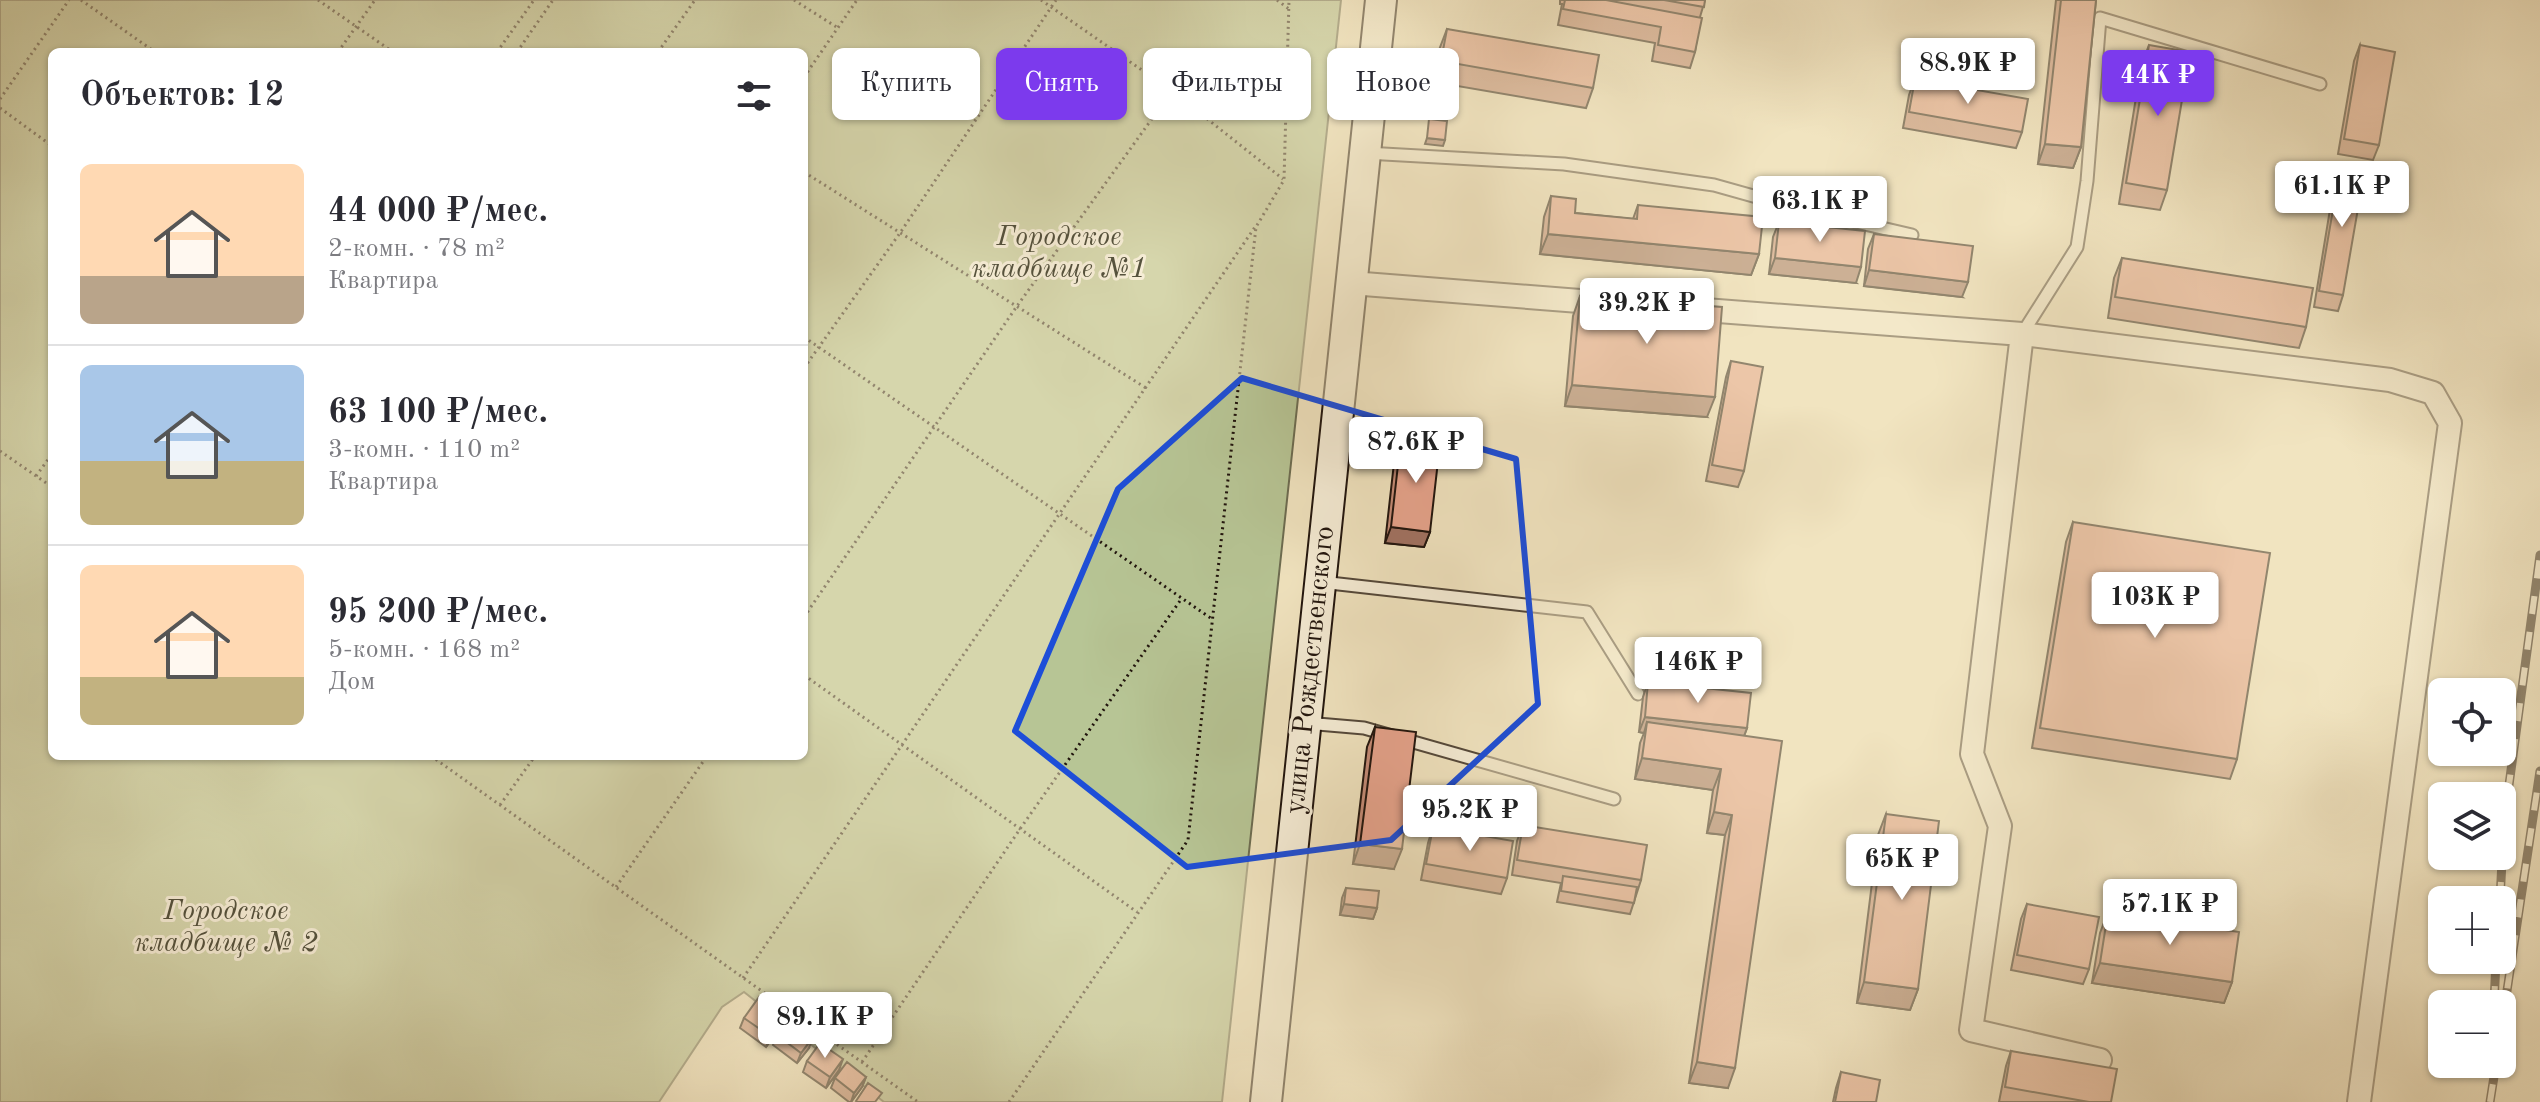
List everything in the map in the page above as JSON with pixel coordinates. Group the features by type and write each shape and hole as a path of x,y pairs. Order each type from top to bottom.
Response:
{"main road":[{"name":"улица Рождественского","path":"1266,1102 1381,0"}],"street":[{"path":"1351,283 1632,305"},
{"path":"1663,307 2022,334 2390,380 2433,393 2450,423 2359,1102"},
{"path":"2022,334 1972,754 2000,826 1971,1030 2100,1060"}],"lane":[{"path":"2022,334 2077,247 2087,181 2100,18 2320,84"},
{"path":"1365,153 1564,164 1714,185 1912,235"},
{"path":"1320,582 1587,612 1638,694"},
{"path":"1306,723 1364,728 1614,799"}],"path":[{"path":"0,99 69,0"},
{"path":"81,0 149,48"},
{"path":"318,0 387,48"},
{"path":"341,48 375,0"},
{"path":"500,48 534,0"},
{"path":"520,48 553,0"},
{"path":"661,48 695,0"},
{"path":"794,0 838,28"},
{"path":"808,71 857,0"},
{"path":"1041,0 1143,71"},
{"path":"808,362 900,233 1056,0"},
{"path":"1277,0 1289,9"},
{"path":"743,978 1256,227 1284,180 1289,0"},
{"path":"0,108 48,143"},
{"path":"808,611 1017,306 1151,120"},
{"path":"1208,120 1284,180"},
{"path":"808,175 1146,388"},
{"path":"1009,1102 1188,840 1256,227"},
{"path":"808,340 1212,619"},
{"path":"0,451 48,484"},
{"path":"36,476 48,460"},
{"path":"862,1062 1182,598"},
{"path":"808,678 1138,913"},
{"path":"437,760 918,1102"},
{"path":"500,805 532,760"},
{"path":"616,887 704,760"}],"highlighted area":[{"path":"1242,378 1516,459 1538,704 1391,840 1187,867 1015,731 1118,489"}],"green space":[{"name":"Городское кладбище №1","path":"0,0 1341,0 1336,48 1327,48 1328,120 1222,1102 884,1102 744,992 722,1007 659,1102 0,1102"}],"building":[{"path":"1565,0 1606,0 1702,18 1695,52 1658,45 1661,27 1563,9"},
{"path":"1664,0 1705,0 1704,7"},
{"path":"2061,0 2096,0 2081,147 2045,144"},
{"path":"1447,29 1599,55 1593,88 1459,64 1459,48 1443,48"},
{"path":"2149,45 2190,52 2167,190 2126,183"},
{"path":"2360,45 2395,52 2379,145 2344,139"},
{"path":"1915,79 2028,99 2022,132 1909,112"},
{"path":"1429,120 1447,121 1445,140 1427,138"},
{"path":"2341,163 2365,168 2343,295 2319,291"},
{"path":"1551,196 1576,199 1575,213 1637,219 1638,205 1763,217 1759,254 1548,234"},
{"path":"1779,222 1865,231 1861,267 1775,258"},
{"path":"1874,234 1973,246 1968,282 1869,270"},
{"path":"2122,258 2313,288 2306,327 2115,297"},
{"path":"1580,296 1722,307 1715,397 1572,385"},
{"path":"1731,361 1763,367 1744,471 1712,465"},
{"path":"1401,438 1440,443 1430,532 1391,527"},
{"path":"2073,522 2270,553 2237,759 2040,728"},
{"path":"1648,682 1751,693 1747,728 1645,717"},
{"path":"1647,722 1782,741 1735,1068 1697,1062 1732,815 1714,812 1721,769 1642,758"},
{"path":"1375,727 1416,732 1402,849 1360,844"},
{"path":"1886,814 1939,821 1918,989 1864,982"},
{"path":"1523,825 1647,845 1641,880 1517,860"},
{"path":"1433,827 1513,841 1507,878 1426,864"},
{"path":"1563,876 1637,887 1634,903 1561,891"},
{"path":"1346,888 1379,891 1377,908 1344,904"},
{"path":"2027,904 2099,917 2089,969 2017,955"},
{"path":"2108,912 2239,932 2232,982 2100,963"},
{"path":"759,997 784,1015 770,1036 744,1018"},
{"path":"789,1019 813,1037 801,1053 777,1035"},
{"path":"820,1043 843,1059 830,1077 807,1061"},
{"path":"2011,1051 2117,1069 2111,1102 2089,1102 2005,1087"},
{"path":"847,1062 866,1077 854,1093 835,1078"},
{"path":"1841,1072 1880,1080 1876,1102 1835,1102"},
{"path":"868,1083 882,1093 875,1102 857,1102 856,1101"}],"railway":[{"path":"2501,886 2504,822 2540,555"},
{"path":"2507,990 2540,771"},
{"path":"2495,974 2495,990"},
{"path":"2490,1102 2494,1078"}],"park label":[{"name":"Городское кладбище № 2","path":"226,928"}]}
